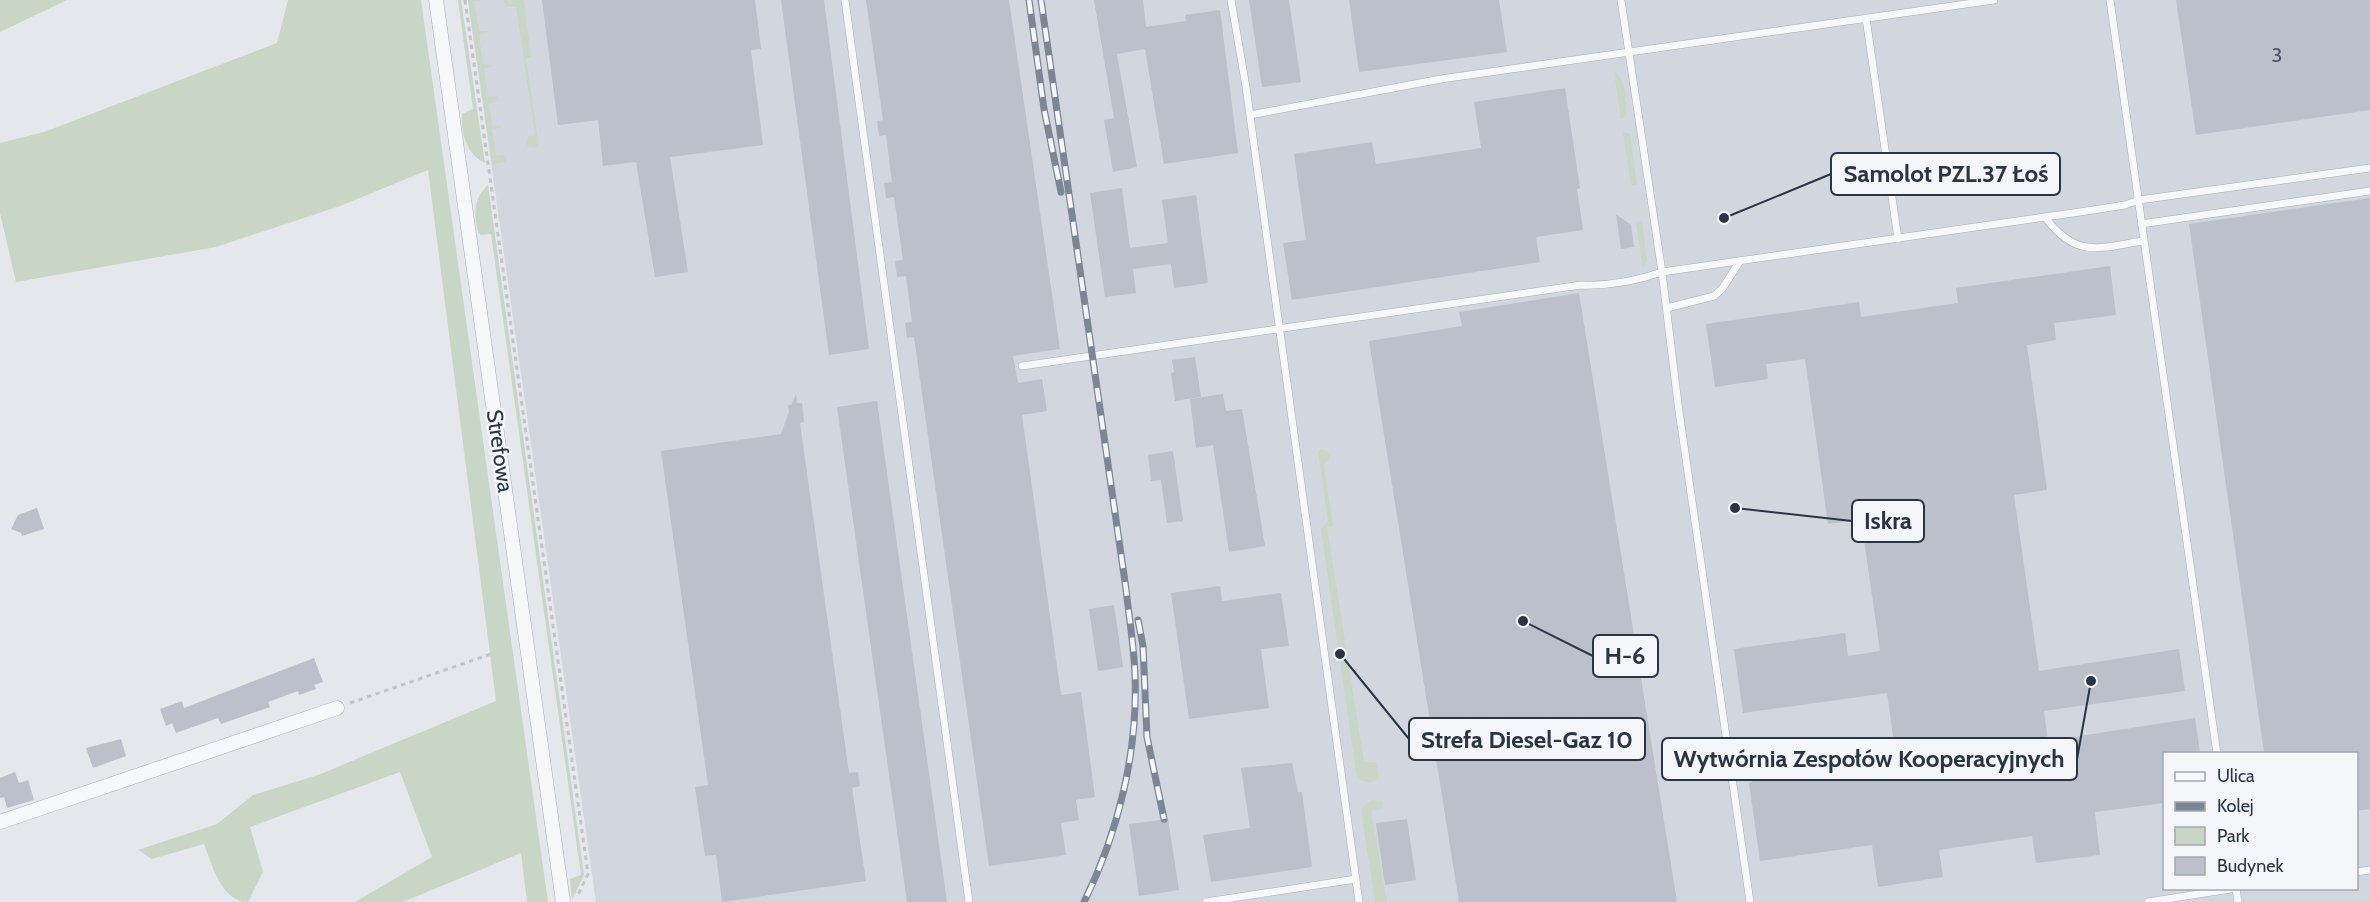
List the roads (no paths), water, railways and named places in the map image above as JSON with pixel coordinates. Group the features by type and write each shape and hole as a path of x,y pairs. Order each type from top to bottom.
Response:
{"street":[{"name":"Strefowa","path":"436,0 569,901"},
{"path":"0,822 337,708"}],"lane":[{"path":"845,0 969,902"},
{"path":"1232,0 1359,902"},
{"path":"1622,0 1750,902"},
{"path":"1250,115 1441,79 1994,0"},
{"path":"2110,0 2217,752"},
{"path":"1866,18 1898,239"},
{"path":"1022,366 1581,285 1641,280 1662,272 2125,205 2139,200 2370,168"},
{"path":"2141,224 2370,191"},
{"path":"2045,217 2068,242 2084,247 2094,249 2143,241"},
{"path":"1667,308 1714,296 1722,289 1740,261"},
{"path":"1206,902 1356,879"},
{"path":"2148,902 2229,890"}],"railway":[{"path":"1029,0 1044,109 1061,192"},
{"path":"1041,0 1126,589 1135,675 1133,734 1123,792 1107,848 1084,902"},
{"path":"1138,620 1143,646 1147,737 1164,819"}],"place":[{"name":"Samolot PZL.37 Łoś","path":"1724,218"},
{"name":"Iskra","path":"1735,508"},
{"name":"H-6","path":"1523,621"},
{"name":"Strefa Diesel-Gaz 10","path":"1340,654"},
{"name":"Wytwórnia Zespołów Kooperacyjnych","path":"2091,681"}]}
